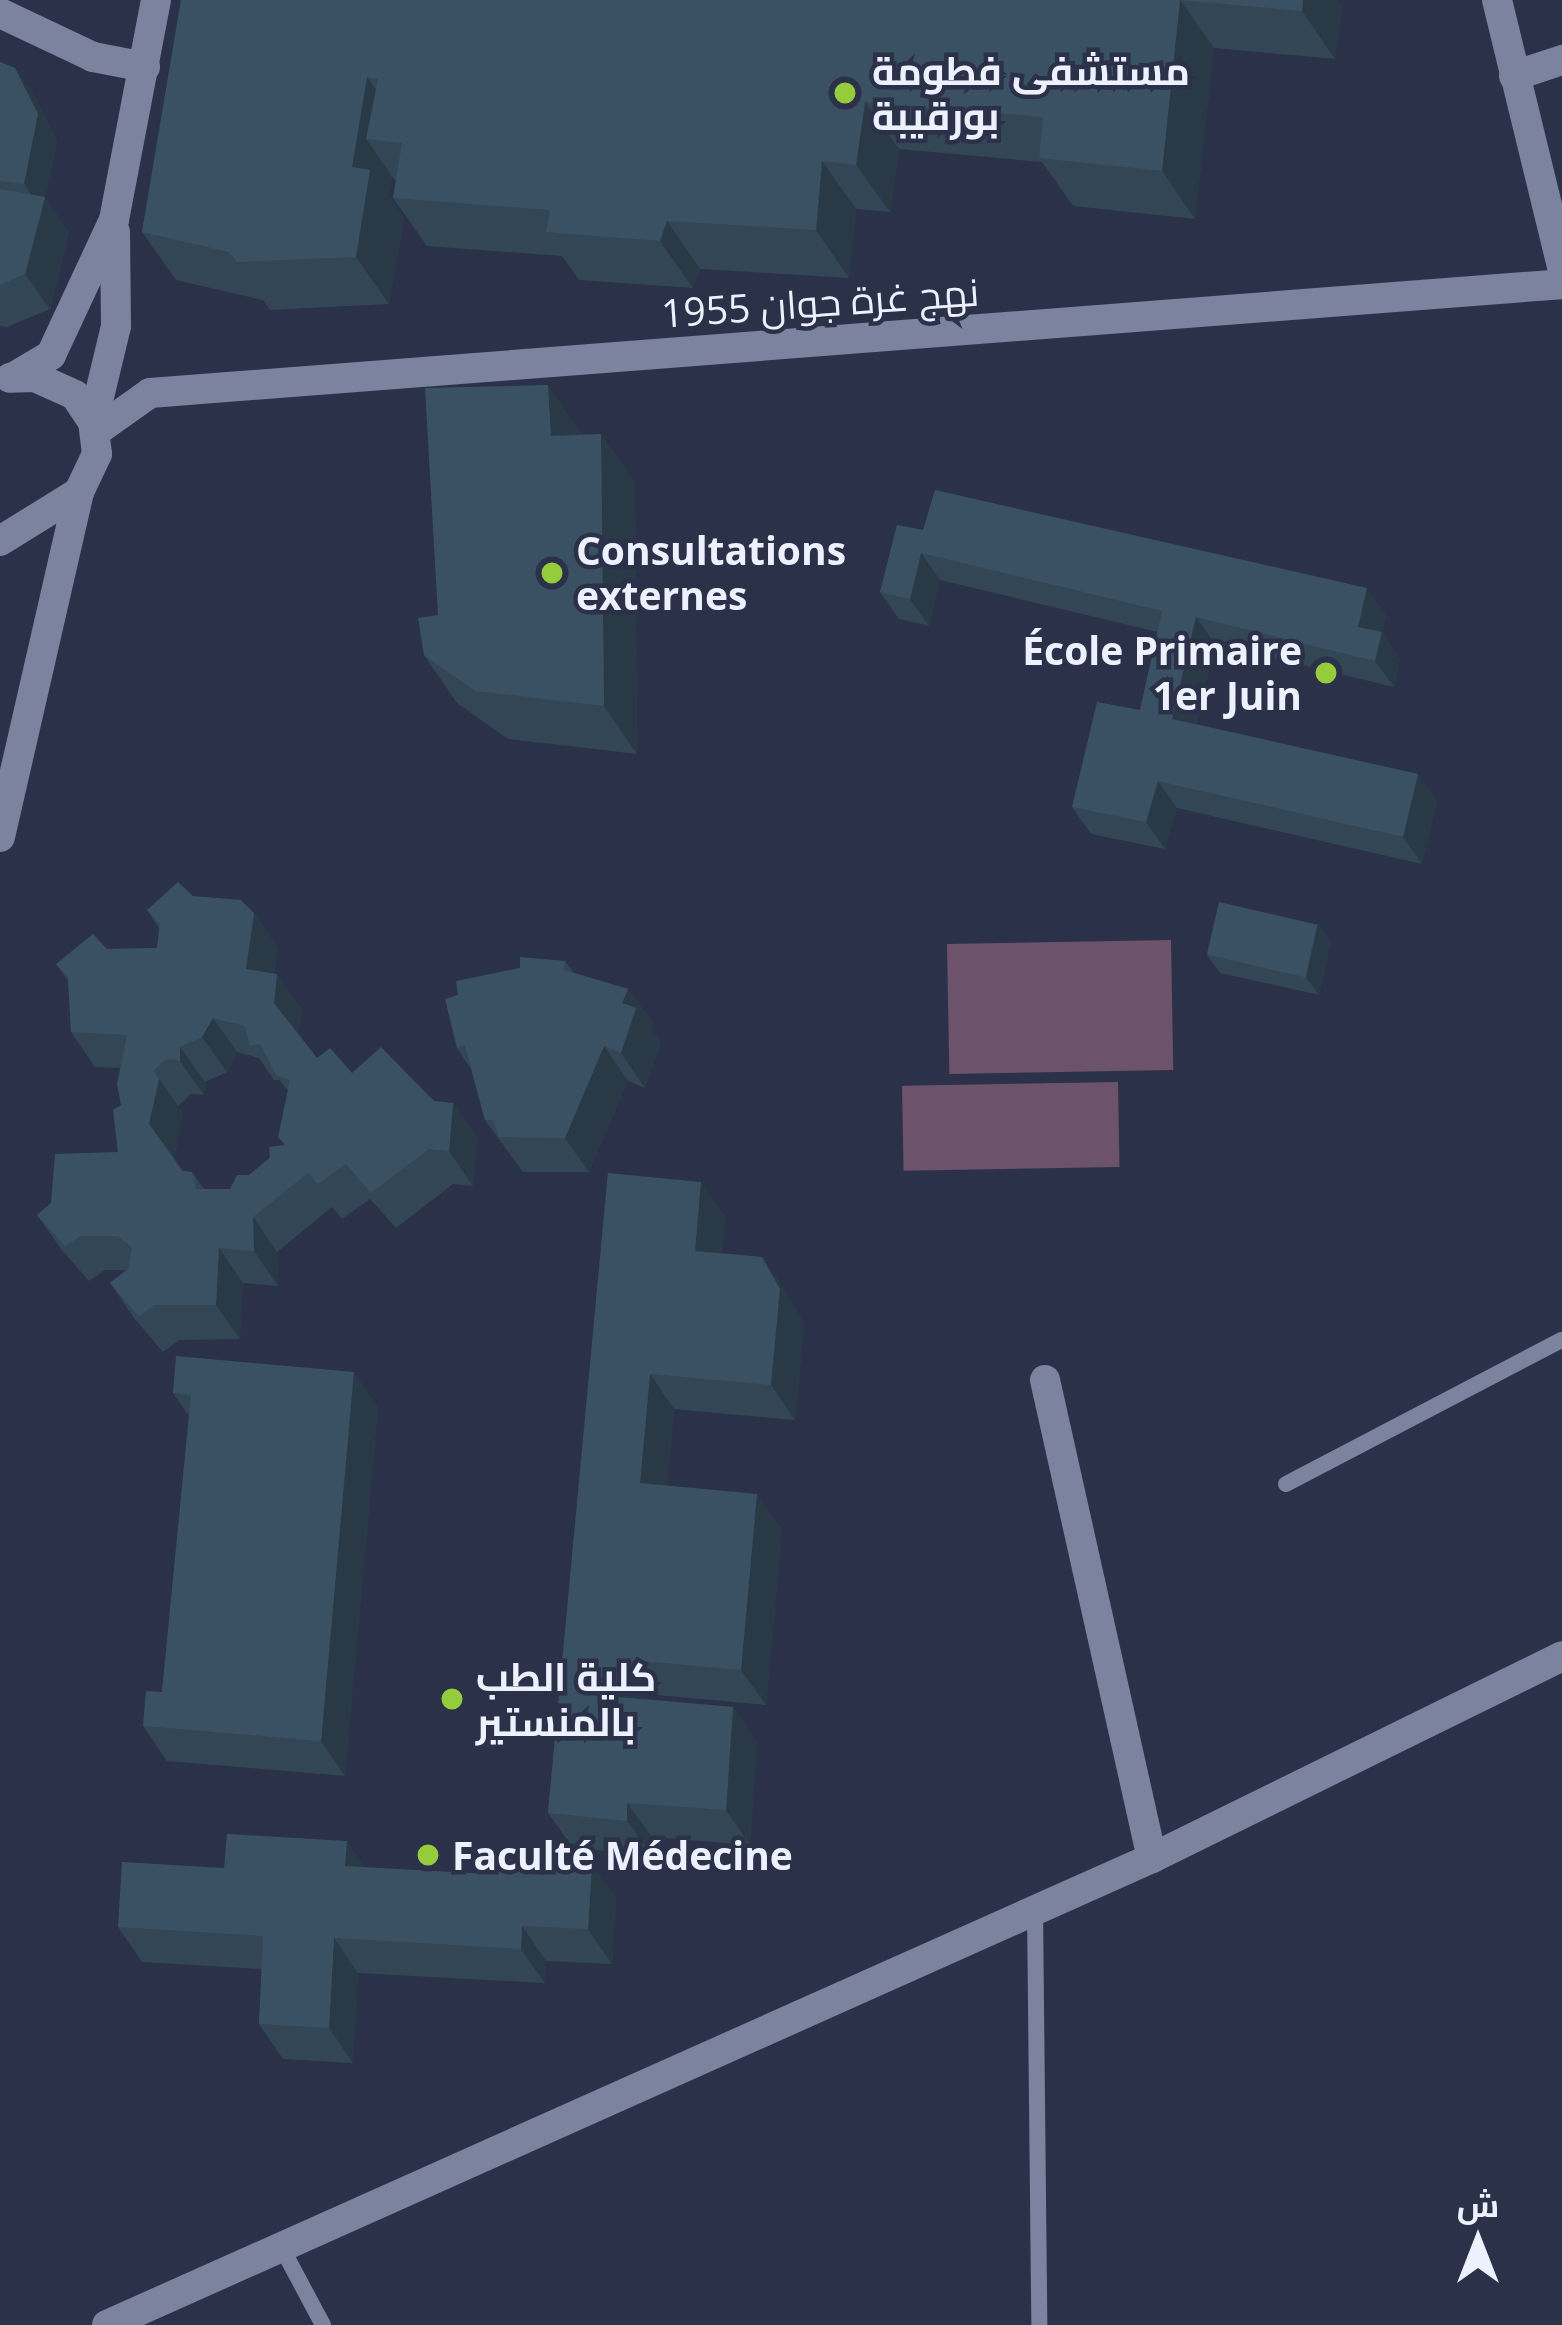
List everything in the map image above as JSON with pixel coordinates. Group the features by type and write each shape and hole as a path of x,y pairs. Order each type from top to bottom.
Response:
{"main road":[{"path":"0,837 79,492 97,454 94,427 116,326 114,220 156,0"},
{"path":"1497,0 1562,267"},
{"path":"0,13 93,57 145,67"},
{"path":"1514,76 1562,60"},
{"path":"7,379 51,356 114,220"},
{"name":"نهج غرة جوان 1955","path":"94,427 150,393 1562,284"},
{"path":"7,379 57,382 94,427"},
{"path":"0,541 79,492"},
{"path":"1045,1380 1152,1858"},
{"path":"107,2325 1152,1858 1562,1656"}],"lane":[{"path":"1286,1484 1562,1340"},
{"path":"1036,1910 1039,2325"},
{"path":"283,2249 323,2325"}],"shaded area":[{"path":"1171,940 1173,1070 949,1074 947,944"},
{"path":"1118,1082 1119,1167 904,1171 902,1086"}],"building":[{"path":"181,0 1180,0 1162,171 1039,158 1043,117 865,102 856,165 822,161 816,230 667,221 660,241 546,232 550,210 393,198 402,143 366,139 378,79 367,77 352,167 370,170 356,257 237,262 229,252 142,232"},
{"path":"1180,0 1303,0 1302,11"},
{"path":"0,62 15,68 38,114 24,184 0,181"},
{"path":"0,189 45,197 25,274 0,285"},
{"name":"Consultations externes","path":"548,385 551,436 601,434 604,706 475,691 424,655 418,618 438,615 425,388"},
{"path":"935,490 1367,588 1358,627 1382,632 1375,661 1196,617 1172,719 1418,774 1403,837 1158,781 1146,822 1072,807 1097,702 1140,710 1162,611 921,553 910,599 880,592 897,525 923,530"},
{"path":"178,882 193,896 241,900 254,913 246,969 277,974 274,1003 317,1058 330,1048 352,1073 381,1047 434,1101 453,1103 449,1151 429,1149 371,1193 346,1164 318,1184 308,1173 253,1217 254,1251 219,1248 216,1305 154,1305 139,1317 110,1283 128,1269 132,1247 117,1236 81,1236 65,1246 37,1215 51,1203 55,1154 118,1152 113,1110 121,1105 117,1084 127,1035 71,1032 68,977 56,964 93,934 107,949 157,948 160,924 147,910","holes":["213,1018 245,1026 250,1046 260,1044 276,1075 290,1080 278,1137 285,1145 269,1147 270,1158 249,1175 237,1175 230,1189 196,1189 192,1172 182,1171 149,1124 159,1079 153,1071 167,1059 180,1061 180,1047 202,1037"]},
{"path":"1219,902 1317,925 1305,977 1207,955"},
{"path":"520,957 565,961 564,970 628,989 622,1003 636,1008 621,1053 604,1046 565,1138 499,1137 493,1120 485,1120 465,1045 457,1048 445,999 458,995 456,981 520,968"},
{"path":"608,1173 701,1182 695,1251 762,1257 780,1289 771,1385 650,1374 640,1483 757,1494 741,1670 621,1659 617,1697 733,1707 726,1810 627,1803 627,1821 548,1813"},
{"path":"176,1356 354,1372 321,1741 143,1726 146,1691 162,1692 191,1395 173,1393"},
{"path":"227,1834 347,1841 345,1866 487,1874 488,1858 592,1864 588,1929 522,1926 521,1949 334,1938 329,2028 259,2024 263,1936 118,1927 122,1862 224,1868"}],"place":[{"name":"مستشفى فطومة بورقيبة","path":"845,93"},
{"name":"Consultations externes","path":"552,573"},
{"name":"École Primaire 1er Juin","path":"1326,673"},
{"name":"كلية الطب بالمنستير","path":"452,1699"},
{"name":"Faculté Médecine","path":"428,1855"}]}
